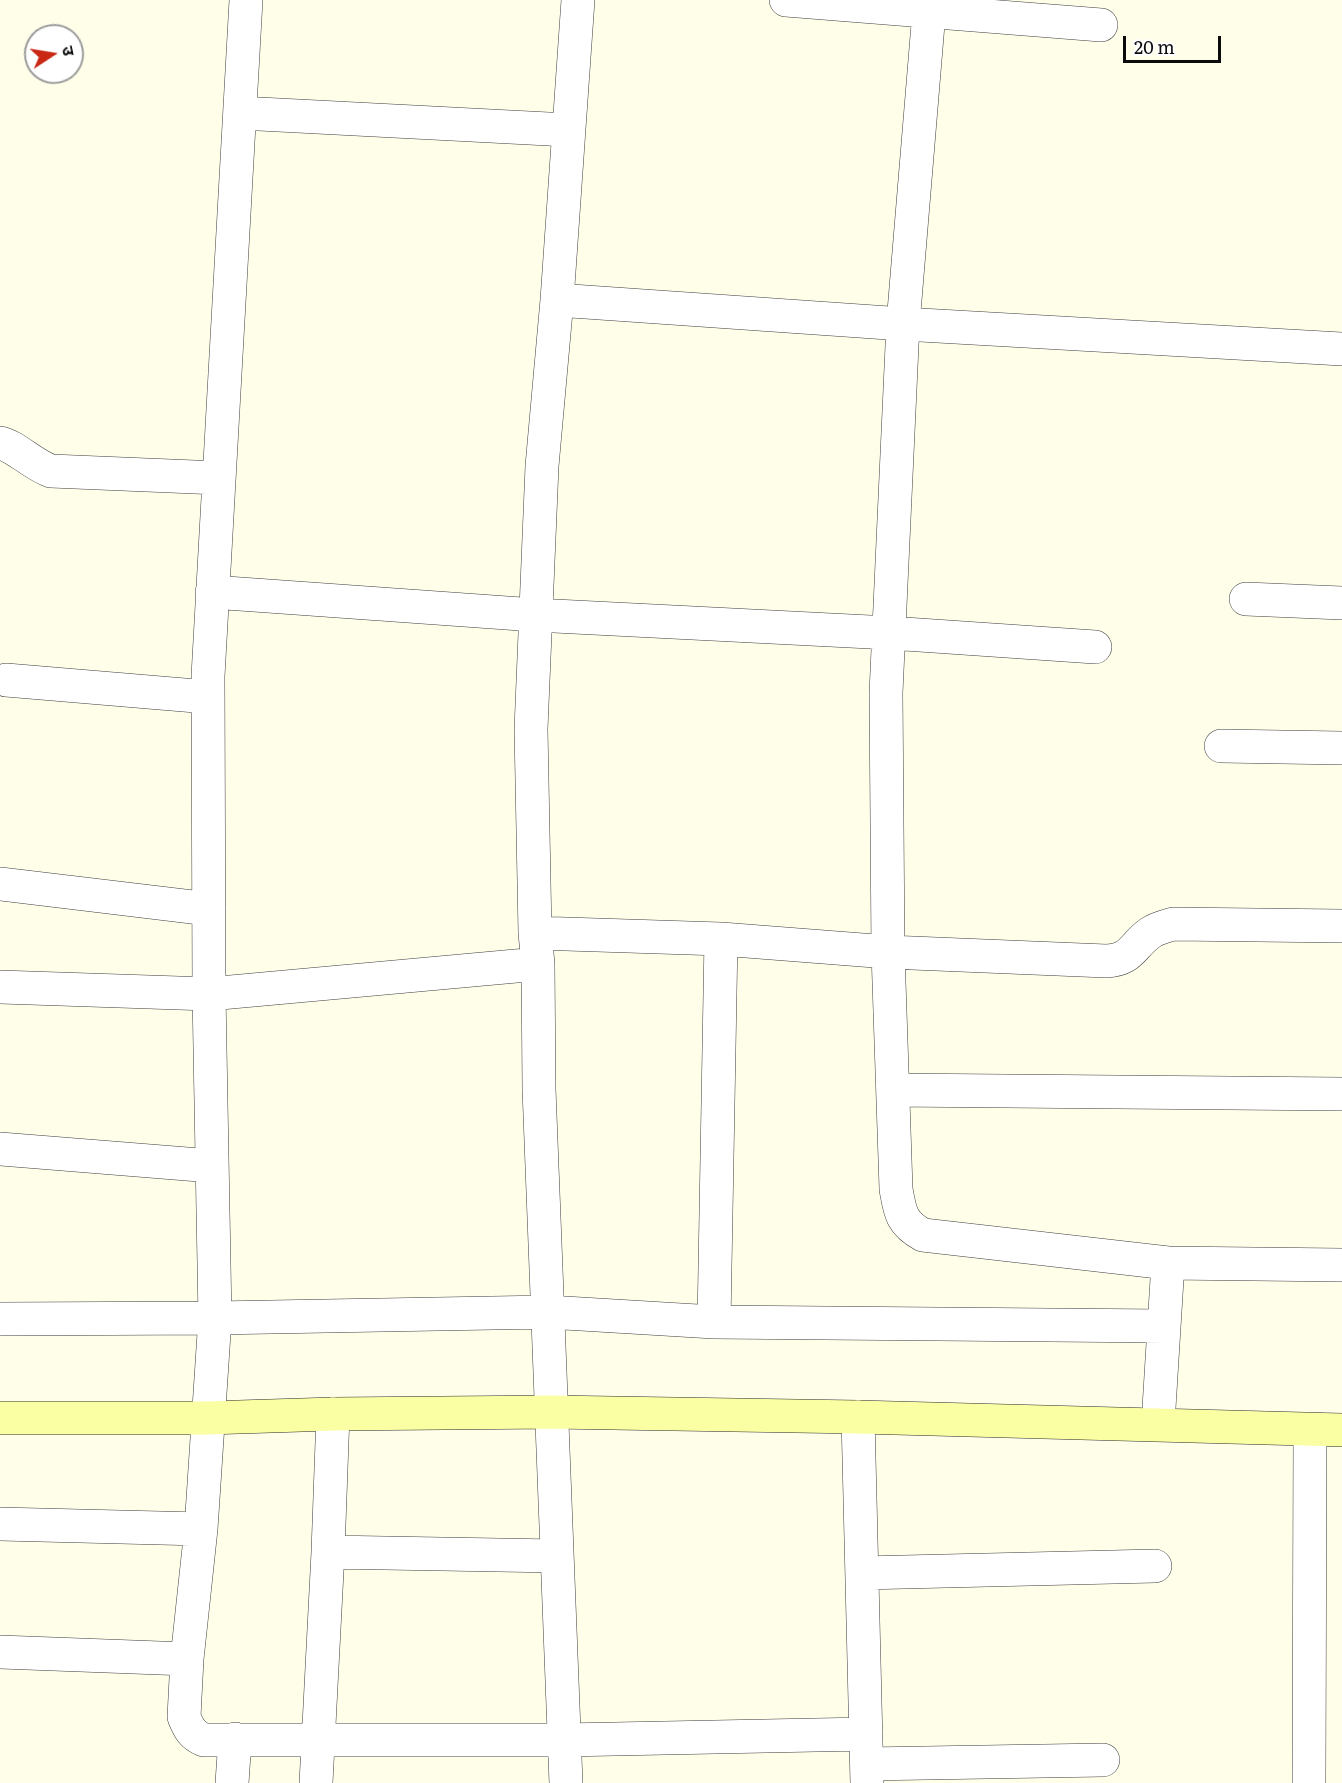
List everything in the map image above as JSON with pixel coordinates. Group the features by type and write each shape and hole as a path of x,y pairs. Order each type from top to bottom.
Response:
{"street":[{"path":"246,0 208,697 209,994 215,1318 201,1529 187,1659 184,1717 193,1735 204,1740 564,1740 867,1760 1103,1760"},
{"path":"566,1783 540,1089 531,729 542,466 557,300 578,0"},
{"path":"786,0 929,6 1101,25"},
{"path":"929,6 903,324 886,693 888,952 896,1189 901,1215 910,1228 923,1235 1168,1263 1342,1265"},
{"path":"240,113 568,130"},
{"path":"557,300 903,324 1342,349"},
{"path":"0,443 12,448 39,467 51,471 219,478"},
{"path":"212,592 535,615 890,633 1095,647"},
{"path":"1246,599 1342,603"},
{"path":"6,680 208,697"},
{"path":"1221,746 1342,748"},
{"path":"0,884 209,909"},
{"path":"0,987 209,994 537,948 721,939 888,952 1106,961 1128,956 1150,933 1173,924 1342,926"},
{"path":"714,1322 721,939"},
{"path":"893,1090 1342,1094"},
{"path":"0,1149 212,1166"},
{"path":"1158,1424 1168,1263"},
{"path":"0,1319 548,1312 714,1322 1163,1326"},
{"path":"0,1419 552,1412 858,1417 1158,1424 1310,1431 1342,1430"},
{"path":"316,1783 333,1414"},
{"path":"858,1417 867,1760"},
{"path":"1309,1783 1310,1431"},
{"path":"0,1524 201,1529"},
{"path":"328,1552 556,1556"},
{"path":"862,1574 1155,1566"},
{"path":"0,1652 187,1659"},
{"path":"232,1783 235,1739"}]}
